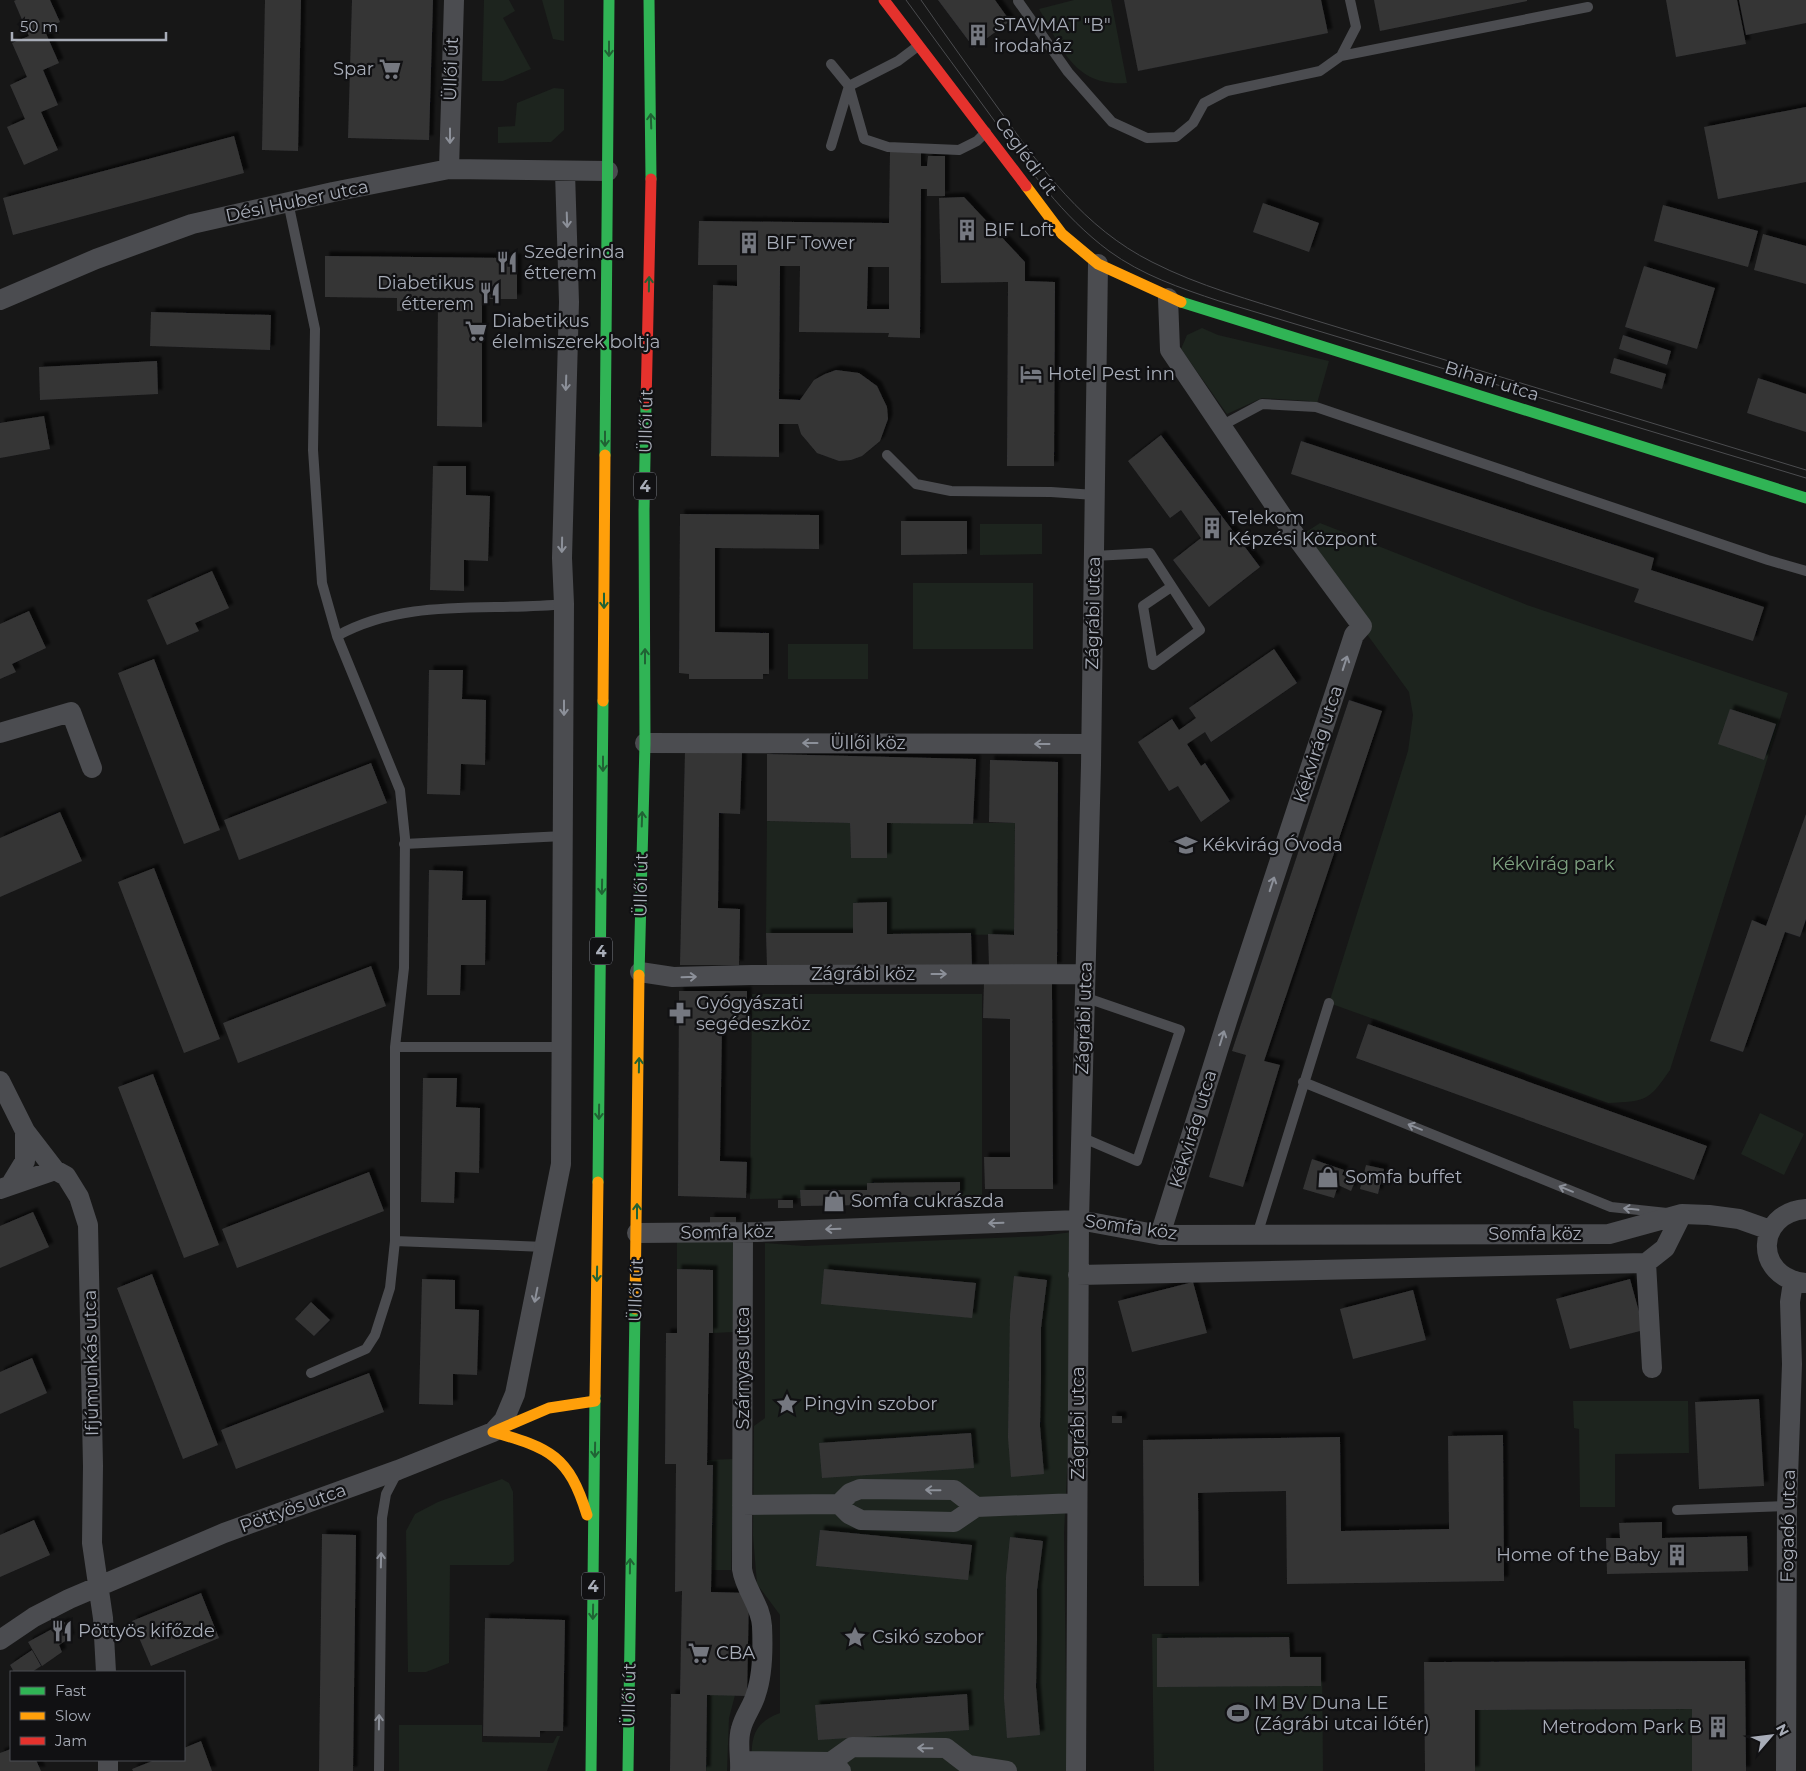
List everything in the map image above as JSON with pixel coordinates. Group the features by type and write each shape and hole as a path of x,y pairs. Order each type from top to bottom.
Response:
{"main road":[{"name":"Üllői út","path":"591,1771 609,0"},
{"name":"Üllői út","path":"628,1771 632,1442 629,1384 637,1233 645,743 644,510 652,145 649,0"},
{"path":"648,12 655,0"},
{"name":"Ceglédi út","path":"884,0 986,131 1062,234 1098,264 1168,298"},
{"name":"Bihari utca","path":"1168,298 1806,498"},
{"name":"Pöttyös utca","path":"493,1432 549,1408 595,1401 610,1393"},
{"path":"595,1401 605,1411"},
{"path":"621,1428 632,1442"},
{"path":"493,1432 539,1445 554,1455 573,1476 583,1498 593,1538"}],"street":[{"name":"Üllői út","path":"450,169 454,0"},
{"name":"Dési Huber utca","path":"0,300 96,259 192,224 288,202 450,169 565,172 608,171"},
{"path":"493,1432 504,1420 520,1375 561,1164 564,836 564,604 562,548 569,302 565,172"},
{"name":"Zágrábi utca","path":"1076,1771 1078,1220 1091,744 1098,264"},
{"name":"Kékvirág utca","path":"1160,1235 1228,1018 1351,644 1354,635 1362,626 1297,538 1170,350 1168,298"},
{"path":"0,733 71,712 92,768"},
{"name":"Üllői köz","path":"645,743 1091,744"},
{"name":"Zágrábi köz","path":"640,972 673,977 752,974 1085,974"},
{"name":"Ifjúmunkás utca","path":"0,1081 24,1131 55,1170 66,1176 79,1197 88,1224 93,1466 92,1543 103,1618 106,1671"},
{"path":"6,1186 26,1161 24,1131"},
{"path":"6,1186 55,1170"},
{"path":"1800,1283 1778,1273 1771,1264 1767,1253 1767,1241 1770,1230 1785,1214 1806,1209"},
{"path":"1652,1368 1646,1263 1665,1248 1682,1214"},
{"name":"Somfa köz","path":"637,1233 743,1232 1078,1220 1160,1235 1609,1234 1682,1214 1739,1219 1770,1230"},
{"name":"Szárnyas utca","path":"743,1232 743,1573 747,1589 759,1609 762,1625 760,1677 756,1696 746,1712 740,1731 740,1766 836,1766 852,1747 946,1748 965,1768 1007,1771"},
{"name":"Somfa köz","path":"1078,1275 1646,1263"},
{"name":"Fogadó utca","path":"1786,1771 1787,1506 1792,1364 1790,1302 1800,1283"},
{"name":"Pöttyös utca","path":"0,1640 34,1617 97,1586 252,1521 398,1470 493,1432"},
{"path":"742,1505 839,1504 850,1493 860,1489 954,1490 976,1507"},
{"path":"839,1504 849,1514 861,1520 954,1522 976,1507 1077,1503"}],"lane":[{"path":"1020,0 1068,72 1112,122 1147,138 1176,138 1193,123 1204,103 1227,91 1320,71 1341,56 1588,7"},
{"path":"1341,56 1356,27 1350,0"},
{"path":"831,146 849,86 898,61 919,46"},
{"path":"830,64 849,86 864,139 888,147 959,150 977,141 986,131"},
{"path":"288,202 315,329 313,450 316,528 322,583 337,636 400,790 404,844 404,968 395,1047 395,1241 390,1288 375,1335 366,1349 312,1373"},
{"path":"1221,426 1262,404 1316,407 1768,560 1806,571"},
{"path":"887,455 916,484 934,488 951,491 1051,492 1095,495"},
{"path":"1094,556 1150,554 1200,630 1153,665 1143,606 1171,586"},
{"path":"337,636 366,623 424,610 564,604"},
{"path":"404,844 564,836"},
{"path":"1081,1137 1137,1161 1180,1030 1084,997"},
{"path":"1257,1235 1329,1003"},
{"path":"395,1047 561,1047"},
{"path":"1303,1082 1611,1207 1682,1214"},
{"path":"395,1241 545,1247"},
{"path":"378,1771 382,1518 386,1494 398,1470"},
{"path":"1678,1510 1787,1506"}],"green space":[{"path":"484,0 509,0 515,11 503,18 531,69 503,81 482,81"},
{"path":"542,0 564,0 564,41 553,39"},
{"path":"1074,0 1111,0 1127,83 1109,83 1094,79 1082,72 1063,51 1039,9"},
{"path":"554,88 564,89 564,130 551,142 498,143 498,127 515,126 517,103"},
{"path":"1202,328 1218,335 1329,361 1316,407 1309,401 1262,398 1227,414 1181,349 1187,335"},
{"name":"Kékvirág park","path":"1320,523 1527,605 1788,693 1670,1070 1651,1094 1645,1098 1631,1102 1608,1103 1329,1003 1408,751 1413,715 1409,692 1297,538"},
{"path":"980,524 1042,524 1042,554 980,555"},
{"path":"913,583 1033,583 1033,649 913,649"},
{"path":"788,644 868,644 868,679 788,679"},
{"path":"767,821 850,823 851,858 886,858 887,823 1015,823 1014,935 887,934 887,902 853,903 853,933 766,933"},
{"path":"752,994 982,994 982,1196 750,1199"},
{"path":"1760,1113 1804,1134 1784,1175 1741,1154"},
{"path":"1072,1232 1068,1452 1064,1533 1067,1771 752,1771 754,1735 770,1717 780,1713 780,1615 757,1584 753,1536 754,1426 765,1418 765,1243 804,1246 1042,1236"},
{"path":"677,1241 733,1241 734,1332 713,1333 713,1270 677,1269"},
{"path":"1573,1401 1688,1401 1689,1453 1615,1454 1615,1507 1580,1507 1579,1429 1574,1428"},
{"path":"734,1459 731,1570 711,1570 713,1465 707,1465 707,1460"},
{"path":"502,1479 509,1483 513,1492 514,1561 509,1565 450,1565 449,1663 426,1672 408,1672 406,1531 415,1514 438,1502"},
{"name":"IM BV Duna LE (Zágrábi utcai lőtér)","path":"1290,1633 1291,1656 1322,1656 1323,1771 1154,1771 1152,1634"},
{"path":"707,1695 735,1695 729,1718 727,1771 706,1771"},
{"path":"1692,1709 1692,1771 1475,1771 1475,1710"},
{"path":"399,1725 482,1725 482,1742 553,1743 557,1736 560,1736 547,1771 399,1771"}],"building":[{"path":"50,0 60,22 44,29 59,63 43,70 58,105 41,112 58,150 24,165 7,127 25,119 10,85 27,77 12,43 29,36 14,1"},
{"path":"265,0 301,0 298,151 262,150"},
{"name":"Spar","path":"352,0 433,0 429,140 348,138"},
{"name":"STAVMAT \"B\" irodaház","path":"938,0 995,0 1010,21 974,48"},
{"path":"1124,0 1321,0 1328,33 1138,71"},
{"path":"1374,0 1527,0 1527,1 1380,31"},
{"path":"1666,0 1737,0 1746,44 1676,57"},
{"path":"1739,0 1806,0 1806,23 1746,35"},
{"path":"1806,107 1806,182 1718,199 1704,127"},
{"path":"234,136 244,173 13,235 3,198"},
{"path":"890,151 921,152 921,166 927,166 928,156 945,156 945,196 927,196 927,189 921,189 920,338 888,337 889,333 799,332 800,266 780,266 779,399 800,400 814,380 836,370 859,373 877,386 887,407 888,419 880,441 862,456 851,460 839,461 817,453 801,434 798,424 779,424 779,457 711,456 713,285 737,286 737,265 698,265 699,221 889,223","holes":["868,267 889,267 889,309 867,309"]},
{"name":"Hotel Pest inn","path":"964,197 1025,262 1025,281 1055,282 1054,466 1007,466 1008,282 941,283 939,198"},
{"path":"1263,203 1319,223 1309,252 1253,232"},
{"path":"1663,205 1758,231 1748,267 1654,241"},
{"path":"1763,234 1806,246 1806,284 1754,270"},
{"path":"325,256 517,258 517,299 482,299 482,427 437,426 438,298 419,298 419,311 397,311 397,298 325,297"},
{"path":"1644,266 1715,288 1697,349 1625,327"},
{"path":"151,312 271,315 270,350 150,346"},
{"path":"1623,335 1671,351 1667,365 1619,349"},
{"path":"1614,358 1666,374 1662,389 1610,373"},
{"path":"157,361 158,394 40,400 39,367"},
{"path":"1758,378 1806,394 1806,432 1747,413"},
{"path":"44,416 50,449 0,458 0,423"},
{"name":"Telekom Képzési Központ","path":"1161,435 1260,567 1209,607 1173,560 1201,538 1181,510 1170,518 1128,461"},
{"path":"1301,441 1654,558 1651,570 1764,607 1753,641 1634,602 1639,589 1291,474"},
{"path":"433,466 466,466 466,495 490,496 488,561 464,560 464,591 430,590"},
{"path":"680,514 819,515 819,549 715,548 715,632 769,633 769,674 763,674 763,679 689,679 689,674 679,673"},
{"path":"901,521 967,521 967,554 901,555"},
{"path":"212,571 229,608 195,623 199,631 167,645 147,600"},
{"path":"29,611 46,648 12,664 16,672 0,679 0,624"},
{"path":"1274,649 1297,683 1211,742 1205,732 1187,744 1201,766 1205,763 1230,801 1201,822 1178,786 1169,791 1138,742 1172,719 1179,730 1196,718 1189,708"},
{"path":"154,659 220,830 184,844 118,673"},
{"path":"429,670 463,670 462,699 486,700 485,765 461,764 460,795 427,794"},
{"path":"1349,700 1382,711 1264,1061 1280,1065 1243,1187 1209,1177 1246,1055 1232,1051"},
{"path":"1730,709 1776,724 1764,760 1718,744"},
{"path":"685,751 742,753 740,814 719,813 718,908 740,909 739,965 680,965"},
{"path":"767,754 976,759 973,824 887,823 887,858 851,858 850,823 767,821"},
{"path":"990,760 1058,762 1057,967 989,966 988,934 1014,935 1015,823 989,822"},
{"path":"371,763 387,803 239,860 224,820"},
{"path":"60,812 82,861 0,897 0,838"},
{"path":"1806,814 1806,919 1800,937 1785,932 1743,1052 1710,1041 1752,920 1766,926"},
{"path":"154,868 220,1039 184,1053 118,882"},
{"path":"429,870 463,871 462,900 486,900 485,965 461,965 460,995 427,995"},
{"path":"887,902 887,934 971,933 972,968 767,966 766,933 853,933 853,903"},
{"path":"371,966 386,1006 238,1063 223,1023"},
{"path":"984,982 1052,984 1053,1189 985,1189 984,1157 1010,1157 1010,1019 983,1018"},
{"path":"679,991 747,991 747,1023 722,1023 720,1161 747,1162 746,1198 678,1196"},
{"path":"1368,1024 1707,1146 1694,1180 1356,1058"},
{"path":"153,1074 219,1245 184,1258 118,1087"},
{"path":"423,1078 457,1078 456,1107 480,1108 479,1173 455,1172 454,1203 421,1202"},
{"name":"Somfa buffet","path":"1312,1159 1344,1170 1342,1175 1356,1179 1351,1191 1338,1185 1334,1198 1303,1189"},
{"path":"1366,1165 1384,1169 1378,1194 1360,1189"},
{"path":"369,1172 384,1211 237,1268 222,1229"},
{"path":"960,1182 960,1196 867,1197 867,1205 801,1206 800,1190 867,1190 867,1183"},
{"path":"778,1200 793,1200 793,1208 778,1208"},
{"path":"33,1212 49,1247 0,1268 0,1226"},
{"path":"710,1217 736,1217 736,1225 710,1225"},
{"path":"677,1269 713,1270 713,1333 709,1333 707,1465 713,1465 711,1592 749,1593 747,1696 707,1695 706,1771 670,1771 671,1694 680,1694 682,1591 675,1592 676,1464 665,1464 666,1333 677,1333"},
{"path":"824,1269 976,1283 972,1318 821,1304"},
{"path":"152,1274 218,1445 183,1459 117,1288"},
{"path":"1014,1276 1047,1280 1041,1328 1040,1426 1044,1474 1011,1477 1008,1437 1010,1316"},
{"path":"422,1279 455,1280 455,1309 479,1310 477,1375 453,1374 453,1405 419,1404"},
{"path":"1630,1279 1644,1330 1570,1349 1556,1299"},
{"path":"1193,1282 1207,1333 1132,1352 1118,1301"},
{"path":"1413,1290 1426,1340 1353,1359 1340,1309"},
{"path":"311,1302 330,1320 314,1336 295,1319"},
{"path":"32,1358 47,1393 0,1414 0,1372"},
{"path":"369,1373 384,1412 236,1469 221,1430"},
{"path":"1759,1399 1764,1486 1699,1489 1695,1402"},
{"path":"1112,1416 1122,1416 1122,1423 1112,1423"},
{"path":"971,1433 974,1468 822,1478 819,1443"},
{"path":"1503,1435 1504,1581 1287,1584 1286,1491 1198,1493 1199,1586 1144,1586 1143,1440 1340,1437 1341,1531 1449,1529 1448,1436"},
{"path":"34,1520 50,1555 0,1577 0,1535"},
{"name":"Home of the Baby","path":"1662,1522 1662,1538 1747,1536 1748,1571 1607,1574 1606,1538 1620,1538 1619,1523"},
{"path":"820,1530 972,1545 968,1580 816,1566"},
{"path":"322,1534 356,1535 353,1771 319,1771"},
{"path":"1010,1537 1043,1541 1037,1590 1036,1687 1040,1735 1007,1738 1004,1698 1006,1577"},
{"path":"201,1593 219,1638 151,1666 132,1621"},
{"path":"485,1618 565,1620 563,1731 540,1731 540,1737 483,1736"},
{"path":"65,1622 70,1638 59,1645 62,1652 42,1666 28,1642"},
{"path":"1289,1637 1290,1657 1321,1657 1321,1686 1157,1687 1157,1638"},
{"path":"32,1650 41,1666 34,1671 13,1671 10,1665"},
{"name":"Metrodom Park B","path":"1745,1661 1746,1771 1692,1771 1692,1709 1475,1710 1475,1771 1425,1771 1424,1662"},
{"path":"967,1694 969,1730 818,1740 815,1705"},
{"path":"201,1741 212,1771 133,1771 132,1769 152,1761 185,1761 185,1748"},
{"path":"10,1749 10,1761 36,1761 41,1771 0,1771 0,1753"}],"tram line":[{"path":"906,0 1021,157 1061,207 1076,223 1109,251 1148,274 1219,301 1806,478"},
{"path":"921,0 1031,153 1066,195 1105,232 1152,262 1170,271 1244,298 1806,470"}],"traffic: fast":[{"path":"605,455 609,0"},
{"path":"649,0 651,179"},
{"path":"1181,302 1806,498"},
{"path":"639,975 645,743 644,510 646,405"},
{"path":"598,1182 603,701"},
{"path":"628,1771 635,1309"},
{"path":"591,1771 595,1396"}],"traffic: slow":[{"path":"1026,186 1062,234 1098,264 1181,302"},
{"path":"603,701 605,455"},
{"path":"635,1309 639,975"},
{"path":"595,1396 598,1182"},
{"path":"493,1432 549,1408 595,1401"},
{"path":"493,1432 529,1443 555,1457 573,1479 587,1515"}],"traffic: jam":[{"path":"884,0 1026,186"},
{"path":"646,405 651,179"}],"place":[{"name":"STAVMAT \"B\" irodaház","path":"978,35"},
{"name":"Spar","path":"390,69"},
{"name":"BIF Loft","path":"967,230"},
{"name":"BIF Tower","path":"749,243"},
{"name":"Szederinda étterem","path":"507,262"},
{"name":"Diabetikus étterem","path":"490,293"},
{"name":"Diabetikus élelmiszerek boltja","path":"476,331"},
{"name":"Hotel Pest inn","path":"1031,374"},
{"name":"Telekom Képzési Központ","path":"1212,528"},
{"name":"Kékvirág Óvoda","path":"1186,845"},
{"name":"Gyógyászati segédeszköz","path":"680,1013"},
{"name":"Somfa buffet","path":"1328,1177"},
{"name":"Somfa cukrászda","path":"834,1201"},
{"name":"Pingvin szobor","path":"787,1404"},
{"name":"Home of the Baby","path":"1677,1555"},
{"name":"Pöttyös kifőzde","path":"62,1631"},
{"name":"Csikó szobor","path":"855,1637"},
{"name":"CBA","path":"699,1653"},
{"name":"IM BV Duna LE (Zágrábi utcai lőtér)","path":"1238,1713"},
{"name":"Metrodom Park B","path":"1718,1727"}]}
